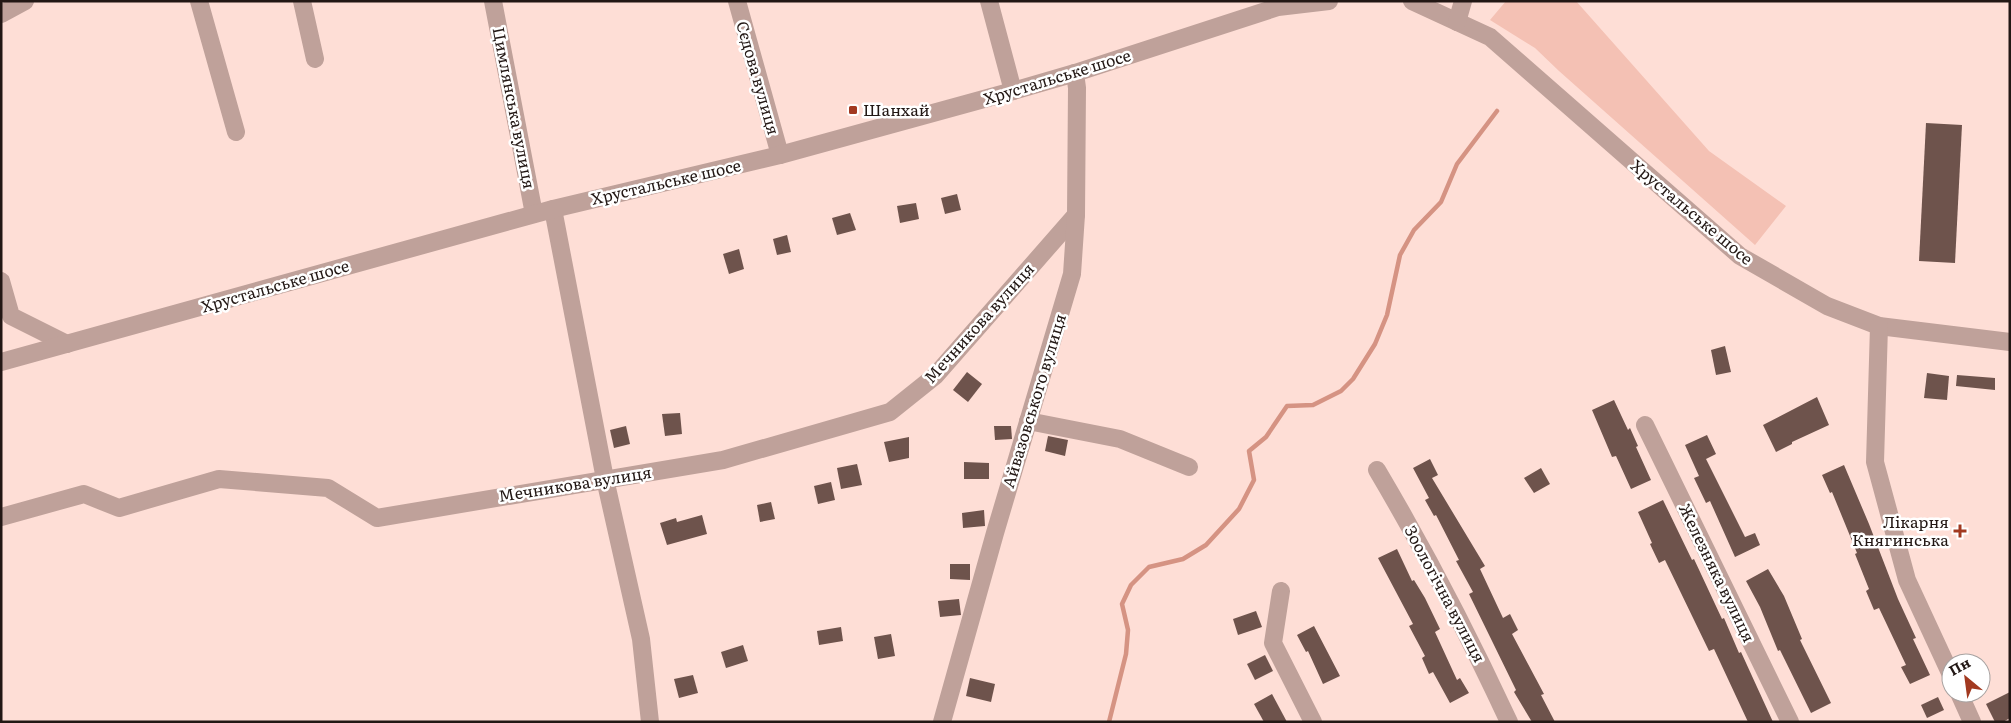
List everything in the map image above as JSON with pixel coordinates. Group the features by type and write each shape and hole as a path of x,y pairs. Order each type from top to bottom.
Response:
{"street":[{"path":"1,14 25,1"},
{"path":"199,1 236,132"},
{"path":"302,1 315,59"},
{"name":"Цимлянська вулиця","path":"493,1 534,214"},
{"name":"Сєдова вулиця","path":"737,1 780,155"},
{"path":"989,1 1013,91"},
{"name":"Хрустальське шосе","path":"1,362 534,214 780,155 1013,91 1075,73 1277,4 1330,1"},
{"name":"Хрустальське шосе","path":"1412,1 1490,37 1740,256 1827,306 1879,326 2010,342"},
{"path":"1457,22 1463,1"},
{"name":"Айвазовського вулиця","path":"942,722 1072,274 1076,215 1077,88 1075,73"},
{"path":"553,209 605,479 641,639 650,722"},
{"name":"Мечникова вулиця","path":"1,517 84,494 119,508 219,479 328,488 376,518 723,460 890,412 935,376 1076,215"},
{"path":"1,280 10,316 67,344"},
{"path":"1879,326 1875,462 1907,580 1941,653"},
{"path":"1028,421 1120,439 1189,467"},
{"name":"Железняка вулиця","path":"1645,424 1790,722"},
{"name":"Зоологічна вулиця","path":"1377,470 1417,540 1486,673 1509,722"},
{"path":"1281,591 1273,643 1313,722"},
{"path":"1963,703 1972,722"}],"shaded area":[{"path":"1506,1 1576,1 1709,151 1786,206 1755,245 1535,48 1490,20"}],"building":[{"path":"1926,123 1962,125 1955,263 1919,261"},
{"path":"957,194 961,210 945,214 941,198"},
{"path":"916,203 919,219 900,223 897,206"},
{"path":"850,213 856,230 837,235 832,218"},
{"path":"787,235 791,252 777,255 773,239"},
{"path":"739,249 744,269 729,274 723,254"},
{"path":"1725,346 1731,372 1716,375 1711,350"},
{"path":"967,372 982,384 968,402 953,390"},
{"path":"1927,373 1949,376 1947,400 1924,398"},
{"path":"1957,375 1995,378 1995,390 1956,386"},
{"path":"1817,397 1829,425 1792,442 1792,444 1776,452 1763,425"},
{"path":"1614,400 1628,430 1630,428 1638,446 1636,447 1651,480 1631,489 1616,456 1612,457 1592,410"},
{"path":"680,413 682,434 665,436 662,414"},
{"path":"626,426 630,444 614,448 610,430"},
{"path":"994,426 1011,426 1012,439 995,440"},
{"path":"1707,435 1716,454 1706,459 1745,537 1755,533 1760,545 1735,557 1710,501 1706,503 1694,478 1699,476 1685,445"},
{"path":"1048,436 1068,440 1065,456 1045,451"},
{"path":"909,437 909,458 889,462 884,442"},
{"path":"1430,459 1438,475 1432,478 1485,566 1480,569 1503,618 1510,614 1518,630 1512,634 1544,694 1541,695 1555,722 1532,722 1514,692 1516,690 1469,594 1473,592 1456,561 1459,560 1436,515 1434,516 1425,500 1429,498 1413,468"},
{"path":"964,462 989,463 989,479 964,479"},
{"path":"857,464 862,485 841,489 837,468"},
{"path":"1844,465 1898,599 1916,638 1913,639 1930,675 1910,684 1901,667 1906,665 1879,608 1874,610 1866,591 1869,589 1855,554 1857,553 1832,492 1830,493 1822,475"},
{"path":"1541,468 1550,484 1534,493 1524,478"},
{"path":"831,482 835,500 818,504 814,486"},
{"path":"1663,500 1692,560 1694,559 1722,619 1724,618 1739,653 1741,652 1773,722 1748,722 1714,649 1709,651 1665,560 1659,563 1638,512"},
{"path":"771,502 775,519 760,522 757,505"},
{"path":"984,510 985,526 963,528 962,513"},
{"path":"702,515 707,534 667,545 660,523 676,518 677,522"},
{"path":"1397,549 1412,581 1414,580 1425,598 1440,629 1435,632 1457,680 1460,678 1469,693 1450,703 1433,672 1429,674 1422,658 1425,656 1409,626 1413,624 1378,558"},
{"path":"950,564 970,564 970,580 950,579"},
{"path":"1768,569 1784,596 1802,639 1800,640 1831,703 1811,713 1780,650 1778,651 1760,607 1746,581"},
{"path":"959,599 961,615 940,617 938,601"},
{"path":"1256,611 1262,627 1238,635 1233,619"},
{"path":"1314,626 1340,676 1323,684 1308,651 1306,652 1297,635"},
{"path":"841,627 843,641 819,645 817,631"},
{"path":"891,634 895,656 878,659 874,637"},
{"path":"743,645 748,661 726,668 721,652"},
{"path":"1265,655 1273,671 1255,680 1247,664"},
{"path":"693,675 698,693 679,698 674,679"},
{"path":"970,678 995,684 991,702 966,696"},
{"path":"2010,692 2010,718 2003,722 1995,722 1986,704"},
{"path":"1272,694 1287,722 1264,722 1254,704"},
{"path":"1938,697 1944,710 1927,718 1921,705"}],"waterway":[{"path":"1109,722 1126,654 1128,630 1122,604 1131,585 1149,567 1183,559 1206,545 1239,509 1254,480 1249,451 1266,437 1287,406 1313,405 1341,391 1353,379 1375,344 1387,315 1400,255 1414,230 1441,202 1457,164 1497,111"}],"place":[{"name":"Шанхай","path":"853,110"},
{"name":"Лікарня Княгинська","path":"1960,531"}]}
